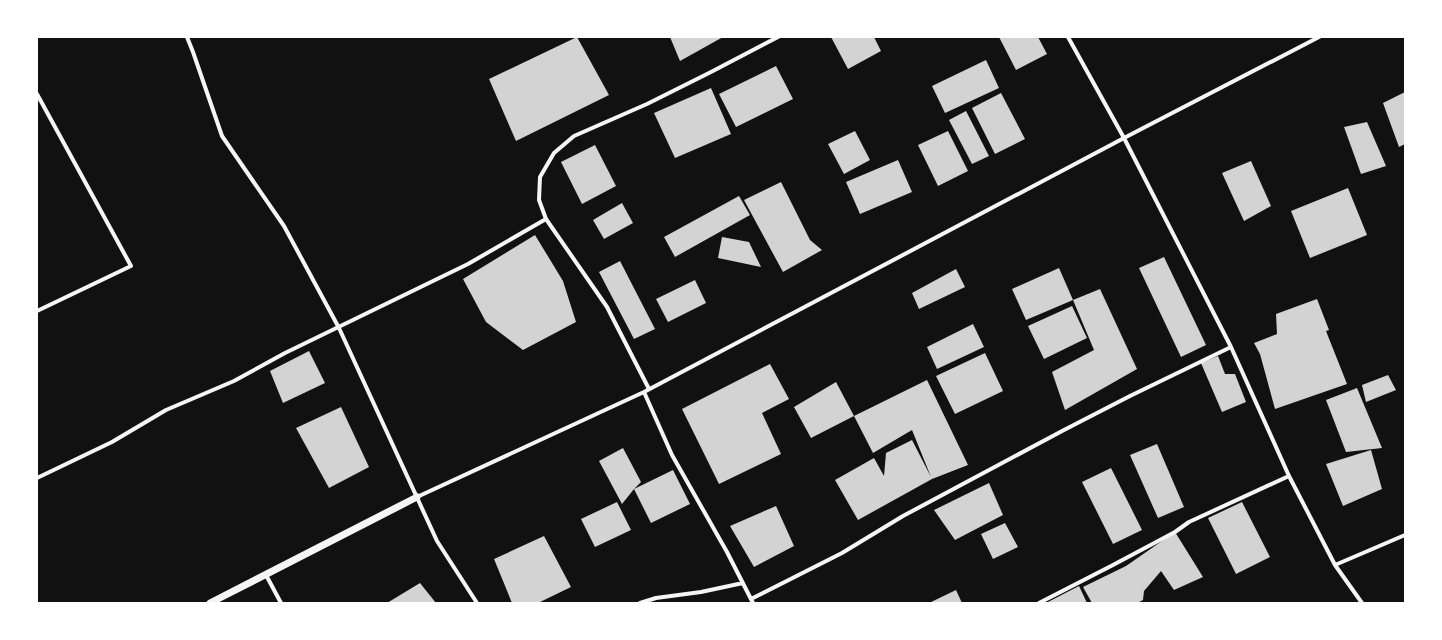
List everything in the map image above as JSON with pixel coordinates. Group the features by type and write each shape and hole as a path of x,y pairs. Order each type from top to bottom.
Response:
{"street":[{"path":"187,37 194,52 222,136 284,226 339,328 438,540 477,603"},
{"path":"649,389 607,307 546,219 539,200 540,177 554,153 574,136 647,104 778,37"},
{"path":"1068,37 1124,138 1231,347 1289,476 1334,565 1362,603"},
{"path":"210,603 417,497 644,392 1124,138 1319,37"},
{"path":"37,94 131,266 37,311"},
{"path":"37,478 112,442 166,410 234,381 284,353 339,328 402,295 468,264 546,219"},
{"path":"644,392 672,455 727,552 752,601 842,553 903,516 1064,430 1231,347"},
{"path":"1039,603 1175,532 1189,522 1289,476"},
{"path":"1334,565 1405,535"},
{"path":"266,575 281,603"},
{"path":"640,603 656,598 702,592 743,583"}],"building":[{"path":"577,37 609,95 516,141 489,79"},
{"path":"670,37 723,37 680,61"},
{"path":"831,37 874,37 881,51 848,69"},
{"path":"999,37 1038,37 1047,54 1016,70"},
{"path":"986,60 999,88 945,113 932,86"},
{"path":"776,66 793,99 736,127 719,94"},
{"path":"711,88 731,134 675,158 654,113"},
{"path":"1405,92 1405,144 1399,147 1383,103"},
{"path":"1001,93 1025,139 995,154 972,108"},
{"path":"966,111 989,156 972,164 949,120"},
{"path":"1367,122 1386,166 1361,174 1344,127"},
{"path":"855,131 870,160 844,174 828,144"},
{"path":"948,131 968,171 938,186 918,145"},
{"path":"595,145 616,186 582,204 561,162"},
{"path":"898,160 912,192 860,214 846,182"},
{"path":"1251,161 1271,206 1244,221 1222,173"},
{"path":"781,182 810,240 822,250 783,272 744,200"},
{"path":"1348,188 1367,235 1310,258 1291,211"},
{"path":"739,196 750,215 675,257 664,237"},
{"path":"622,203 633,223 604,239 593,220"},
{"path":"535,235 563,281 576,322 523,350 486,322 463,279"},
{"path":"722,237 749,242 761,267 718,258"},
{"path":"1164,257 1206,345 1181,357 1139,268"},
{"path":"620,261 655,329 634,339 599,272"},
{"path":"1059,268 1073,300 1026,320 1012,289"},
{"path":"956,269 965,287 919,309 912,293"},
{"path":"695,280 706,303 668,322 656,299"},
{"path":"1100,289 1137,369 1065,410 1052,372 1094,350 1073,300"},
{"path":"1317,299 1329,330 1326,331 1347,384 1275,409 1260,354 1254,343 1277,334 1276,314"},
{"path":"1072,306 1087,338 1044,359 1028,326"},
{"path":"973,324 984,347 937,369 927,347"},
{"path":"309,351 325,383 283,403 270,371"},
{"path":"985,353 1003,391 955,414 936,376"},
{"path":"1218,356 1225,374 1235,374 1246,402 1222,412 1201,363"},
{"path":"770,364 789,399 762,413 781,454 719,484 682,409"},
{"path":"1388,375 1396,390 1366,402 1362,385"},
{"path":"927,380 968,465 932,479 858,520 835,480 874,458 884,476 886,453 912,440 931,477 912,430 873,453 854,416"},
{"path":"836,382 854,416 811,438 794,407"},
{"path":"1357,388 1382,448 1346,452 1326,400"},
{"path":"341,407 369,467 329,488 296,428"},
{"path":"1157,444 1184,507 1158,518 1130,455"},
{"path":"623,448 641,482 622,504 599,461"},
{"path":"1371,450 1382,489 1343,506 1326,464"},
{"path":"1111,468 1142,530 1113,544 1082,482"},
{"path":"673,470 690,504 651,523 634,489"},
{"path":"989,483 1003,515 955,540 934,510"},
{"path":"617,502 631,530 595,547 581,519"},
{"path":"1242,502 1270,557 1236,574 1208,518"},
{"path":"776,506 794,546 754,567 730,526"},
{"path":"1005,523 1018,547 993,559 981,534"},
{"path":"1175,532 1203,577 1174,590 1161,571 1144,591 1143,600 1137,603 1092,603 1083,587 1126,566"},
{"path":"544,536 571,587 538,603 512,603 494,559"},
{"path":"420,583 436,603 387,603"},
{"path":"1079,586 1087,603 1048,603 1048,602"},
{"path":"956,590 962,603 929,603"}]}
